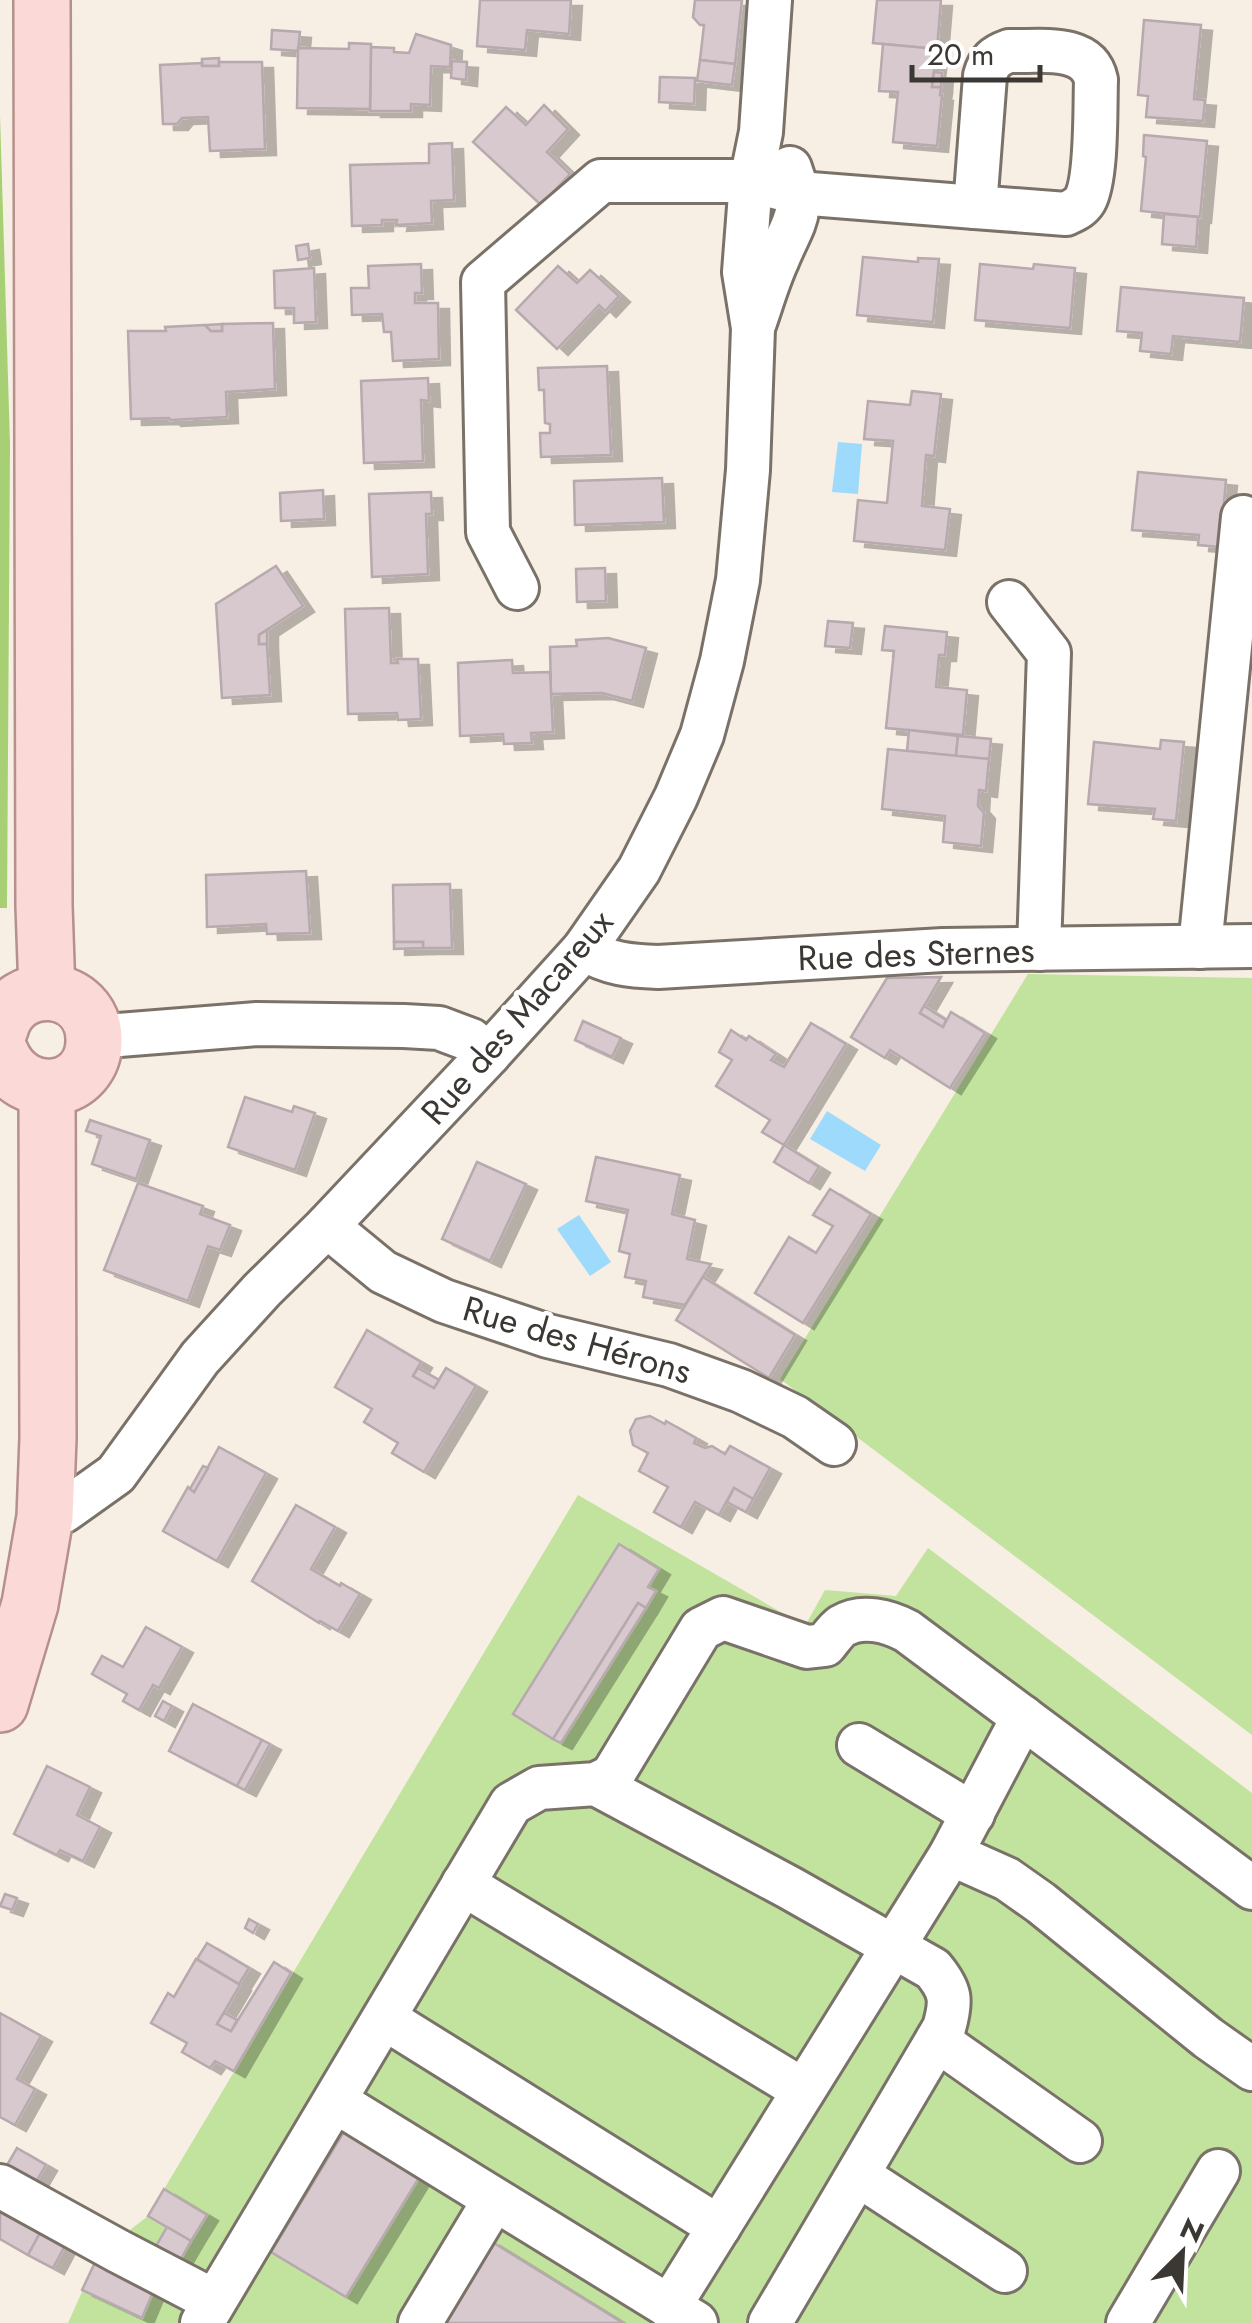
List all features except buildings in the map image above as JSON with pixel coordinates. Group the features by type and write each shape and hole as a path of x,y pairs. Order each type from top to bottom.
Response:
{"main road":[{"path":"42,0 47,992"},
{"path":"0,1029 10,1009 20,1000 47,992 62,994 85,1010 94,1037 93,1052 76,1078 47,1088 16,1077 0,1052"},
{"path":"0,1704 30,1604 45,1517 47,1088"}],"street":[{"name":"Rue des Macareux","path":"45,1517 64,1511 116,1474 200,1358 584,949 639,870 676,798 702,735 738,580 748,470 753,328 744,272 752,181 761,132 770,0"},
{"path":"761,132 790,169 798,193"},
{"path":"517,588 488,532 484,282 601,181 752,181 798,193 975,207"},
{"name":"Rue des Macareux","path":"753,328 778,258 796,222 798,193"},
{"path":"1200,947 1243,517"},
{"path":"1009,602 1048,653 1038,949"},
{"name":"Rue des Sternes","path":"584,949 620,966 658,968 943,950 1252,946"},
{"path":"94,1037 257,1024 404,1026 439,1028 470,1040 489,1054"},
{"name":"Rue des Hérons","path":"327,1226 383,1272 444,1300 548,1336 669,1366 741,1391 795,1417 834,1444"},
{"path":"0,2186 118,2252 208,2312 512,1804 539,1788 596,1784 612,1776 701,1629 723,1618 807,1646 825,1644 842,1626 863,1619 891,1622 1252,1888"},
{"path":"335,2101 682,2315 719,2227 952,1854 1024,1718"},
{"path":"859,1745 973,1814"},
{"path":"596,1784 933,1969 948,1987 950,2008 944,2028 772,2322"},
{"path":"952,1854 1007,1879 1042,1903 1252,2069"},
{"path":"464,1884 803,2090"},
{"path":"384,2018 719,2227"},
{"path":"937,2040 1080,2141"},
{"path":"1128,2323 1218,2171"},
{"path":"858,2175 1005,2271"},
{"path":"420,2323 494,2200"}],"green space":[{"path":"0,115 10,444 7,908 0,908"},
{"path":"1028,974 1252,978 1252,1735 780,1379"},
{"path":"578,1495 805,1626 825,1590 896,1596 928,1548 1252,1793 1252,2323 68,2323 99,2254 148,2216"}],"water":[{"path":"838,442 862,444 858,494 832,492"},
{"path":"827,1111 881,1145 865,1171 810,1139"},
{"path":"579,1215 611,1262 590,1276 557,1229"}]}
